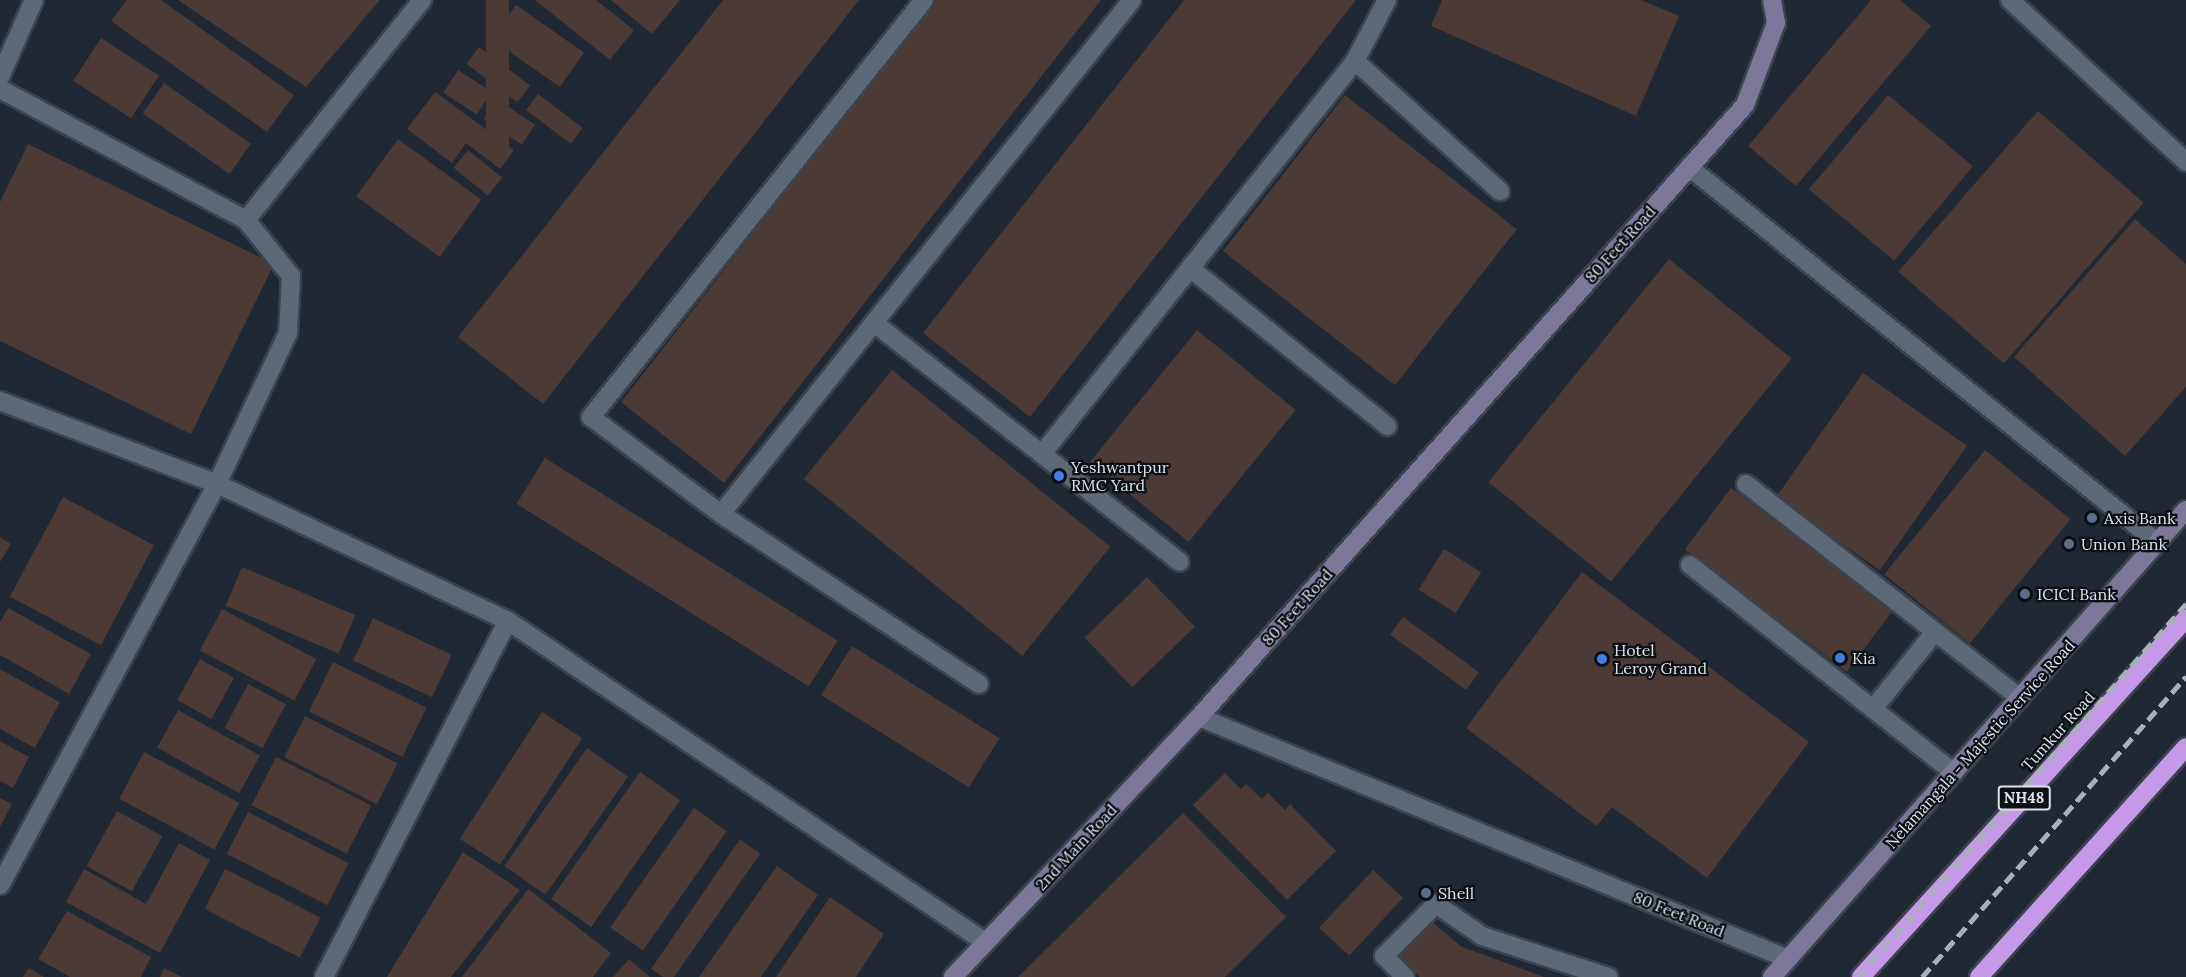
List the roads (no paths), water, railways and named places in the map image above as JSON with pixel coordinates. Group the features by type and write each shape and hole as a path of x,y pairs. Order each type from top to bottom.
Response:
{"highway":[{"name":"Tumkur Road","path":"1861,977 2186,618"},
{"path":"1983,975 2186,747"}],"street":[{"path":"0,77 34,0"},
{"path":"246,220 422,0"},
{"path":"924,0 591,417 721,514 979,684"},
{"path":"721,514 1132,0"},
{"path":"1042,454 1355,61 1387,0"},
{"name":"80 Feet Road","path":"1772,0 1776,23 1745,105 1199,717 1788,959"},
{"path":"2010,0 2186,162"},
{"path":"1355,61 1500,191"},
{"path":"0,89 246,220 291,276 288,333 218,484 0,885"},
{"path":"1689,167 2158,543"},
{"path":"1190,268 1387,426"},
{"path":"874,323 1180,562"},
{"path":"0,400 218,484 508,621 986,942"},
{"path":"1746,484 2020,698"},
{"name":"Nelamangala - Majestic Service Road","path":"1772,977 2186,510"},
{"path":"1690,565 1954,773"},
{"path":"324,977 508,621"},
{"path":"1873,709 1935,632"},
{"name":"2nd Main Road","path":"953,977 1199,717"},
{"path":"1405,977 1384,956 1436,904 1482,936 1608,977"}],"railway":[{"path":"1858,977 2186,603"},
{"path":"1922,977 2186,676"}],"place":[{"name":"Yeshwantpur RMC Yard","path":"1059,476"},
{"name":"Axis Bank","path":"2092,518"},
{"name":"Union Bank","path":"2069,544"},
{"name":"ICICI Bank","path":"2025,594"},
{"name":"Kia","path":"1840,658"},
{"name":"Hotel Leroy Grand","path":"1602,659"},
{"name":"Shell","path":"1426,893"}]}
